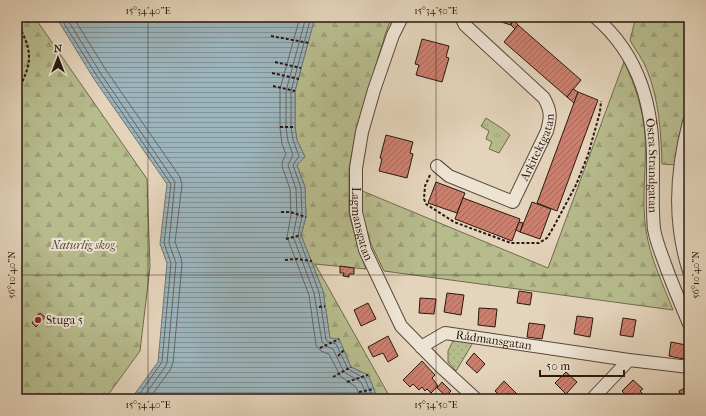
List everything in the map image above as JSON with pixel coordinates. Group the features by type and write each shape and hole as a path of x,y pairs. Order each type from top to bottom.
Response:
{"street":[{"name":"Lagmansgatan","path":"402,17 393,35 374,90 362,132 356,168 356,212 365,250 401,326 420,347 476,399"},
{"name":"Arkitektgatan","path":"437,166 449,176 513,202 547,131 551,119 550,108 544,98 465,25 461,17"},
{"name":"Östra Strandgatan","path":"595,17 603,23 624,48 638,72 647,102 652,151 654,231 663,261 689,324"},
{"path":"689,122 678,178 678,210 681,239 689,271"},
{"name":"Rådmansgatan","path":"420,347 445,333 629,360 689,367"},
{"path":"592,399 629,360"}],"path":[{"path":"17,22 26,40 30,56 25,78 17,92"},
{"path":"271,36 309,43"},
{"path":"275,62 301,68"},
{"path":"272,73 299,79"},
{"path":"272,86 295,91"},
{"path":"280,127 295,127"},
{"path":"281,212 290,212 306,217"},
{"path":"286,239 301,235"},
{"path":"285,260 296,259 312,262"},
{"path":"319,308 325,306"},
{"path":"320,348 339,339"},
{"path":"338,356 344,350"},
{"path":"333,377 351,367"},
{"path":"347,382 368,375"},
{"path":"359,392 374,389"}],"green space":[{"name":"Naturlig skog","path":"17,17 35,18 147,179 150,267 140,351 105,399 17,399"},
{"path":"315,17 392,17 386,32 356,131 349,169 349,214 366,269 315,264 391,399 377,399 368,375 351,367 339,339 330,339 323,291 301,235 306,217 305,187 297,165 305,157 297,140 295,127 295,91"},
{"path":"636,17 689,17 689,101 679,136 675,165 662,164 657,104 651,81 645,66 630,40"},
{"path":"624,62 638,97 644,126 644,206 650,251 673,310 384,271 371,244 361,212 360,190 548,268"},
{"path":"486,118 510,135 499,153 489,149 492,142 486,139 489,131 481,126"},
{"path":"462,339 474,341 456,371 448,362 448,351 453,341"}],"water":[{"path":"56,17 315,17 295,91 295,127 297,140 305,157 297,165 305,187 306,217 301,235 323,291 330,338 339,339 351,367 368,375 377,399 131,399 158,362 167,263 160,244 167,184 94,79"}],"building":[{"path":"485,17 513,17 511,25"},
{"path":"513,19 518,25 515,29 511,25"},
{"path":"518,25 581,80 567,97 504,42"},
{"path":"422,39 449,46 446,57 449,58 442,82 416,75 419,65 415,64"},
{"path":"573,89 578,92 574,103 567,97"},
{"path":"578,92 598,100 557,211 537,203"},
{"path":"386,135 413,142 410,153 413,154 407,178 379,171 382,159 380,158"},
{"path":"436,182 465,193 457,213 428,203"},
{"path":"463,198 520,219 512,241 455,219"},
{"path":"532,202 551,209 540,239 520,232"},
{"path":"519,222 523,223 520,232 516,230"},
{"path":"340,266 354,268 354,274 349,274 349,277 343,276 344,273 340,273"},
{"path":"519,291 532,293 530,305 517,303"},
{"path":"447,293 464,295 461,315 444,312"},
{"path":"420,298 436,299 434,314 419,313"},
{"path":"368,303 376,319 361,326 354,310"},
{"path":"479,308 497,309 495,327 478,325"},
{"name":"Stuga 5","path":"40,313 45,317 36,327 32,323"},
{"path":"577,316 593,318 590,337 574,334"},
{"path":"623,318 636,320 633,337 620,335"},
{"path":"529,323 545,325 542,339 527,337"},
{"path":"388,336 398,356 388,362 383,353 373,357 368,347"},
{"path":"671,342 686,345 684,359 669,356"},
{"path":"474,353 485,364 477,373 466,363"},
{"path":"422,361 435,375 432,378 438,386 431,393 427,389 425,391 422,387 419,390 413,384 410,387 403,380"},
{"path":"566,372 577,382 566,394 555,383"},
{"path":"633,380 643,389 640,391 644,395 641,399 637,396 634,399 630,399 622,391"},
{"path":"504,381 517,394 512,399 503,399 495,391"},
{"path":"442,382 451,391 446,396 437,388"},
{"path":"689,386 689,399 686,399 686,397 682,399 679,391"}],"place":[{"name":"Stuga 5","path":"38,320"}]}
